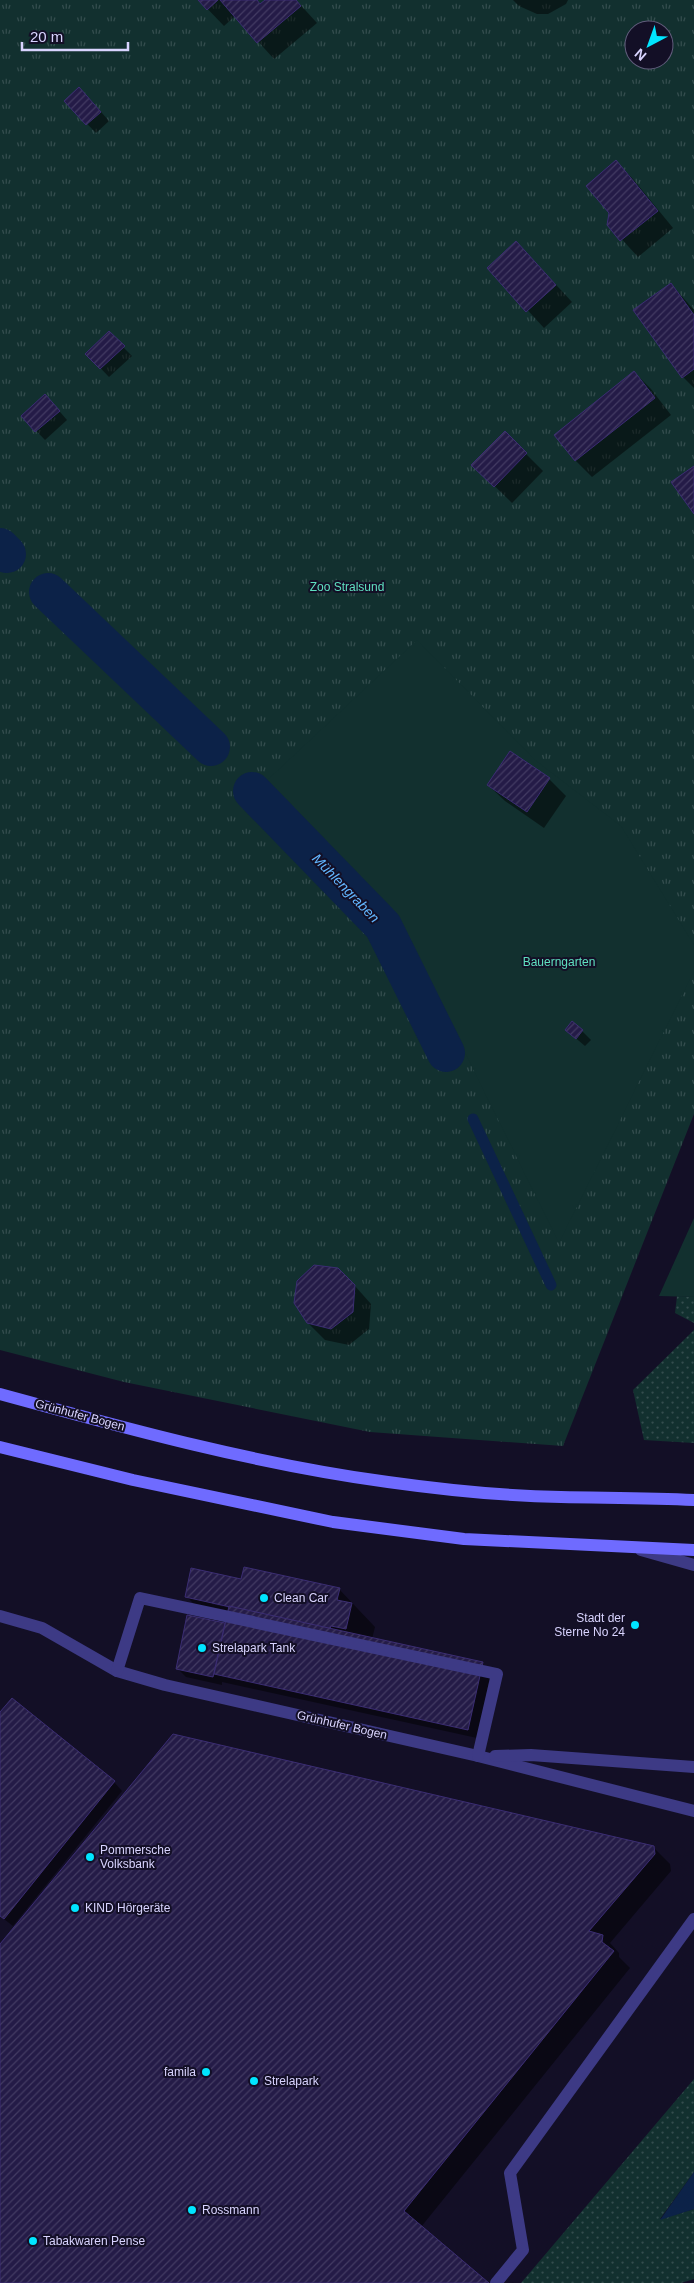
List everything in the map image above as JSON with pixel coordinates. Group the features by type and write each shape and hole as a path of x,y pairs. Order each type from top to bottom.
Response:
{"main road":[{"name":"Grünhufer Bogen","path":"0,1394 131,1429 249,1457 388,1482 466,1491 560,1497 694,1500"},
{"path":"0,1446 132,1480 334,1522 464,1539 694,1550"}],"street":[{"path":"634,1547 694,1565"},
{"path":"117,1671 140,1598 497,1674 478,1756 531,1755 694,1767"},
{"name":"Grünhufer Bogen","path":"0,1616 42,1628 117,1671 165,1685 478,1756 694,1810"},
{"path":"496,2283 523,2250 510,2173 694,1919"}],"green space":[{"name":"Zoo Stralsund","path":"0,0 694,0 694,1114 563,1446 370,1432 124,1382 0,1350"},
{"name":"Bauerngarten","path":"417,640 535,760 621,826 694,945 694,971 559,1243 399,919 260,787"},
{"path":"694,1218 694,1297 659,1296"},
{"path":"677,1296 694,1297 694,1323 675,1313"},
{"path":"694,1330 694,1443 644,1440 633,1390"},
{"path":"694,2079 694,2172 660,2219 694,2209 694,2279 681,2283 521,2283"}],"water":[{"path":"694,2172 694,2209 660,2220"}],"building":[{"path":"198,0 218,0 207,10"},
{"path":"220,0 257,0 260,4 265,0 296,0 301,6 257,43"},
{"path":"79,87 101,112 86,125 64,101"},
{"path":"616,160 658,211 620,241 607,225 609,213 586,186"},
{"path":"516,241 556,285 526,312 487,268"},
{"path":"671,283 694,315 694,369 682,378 633,310"},
{"path":"109,331 125,346 100,369 85,354"},
{"path":"634,371 655,398 575,461 554,435"},
{"path":"45,394 60,411 35,432 21,416"},
{"path":"505,431 527,453 494,487 471,465"},
{"path":"694,466 694,514 671,482"},
{"path":"510,751 550,778 527,812 487,785"},
{"path":"572,1021 583,1030 576,1039 565,1030"},
{"path":"314,1265 338,1268 355,1285 353,1312 331,1329 307,1323 294,1303 297,1281"},
{"name":"Clean Car","path":"244,1567 340,1588 337,1600 352,1603 346,1629 331,1626 330,1629 185,1597 191,1568 241,1579"},
{"path":"229,1606 483,1662 468,1730 214,1674"},
{"path":"187,1615 225,1623 213,1677 176,1669"},
{"path":"12,1698 115,1781 4,1919 0,1916 0,1712"},
{"name":"Strelapark","path":"173,1734 654,1846 655,1854 589,1931 603,1935 602,1942 614,1951 404,2211 489,2283 0,2283 0,1944"}],"waterway":[{"name":"Mühlengraben","path":"0,547 7,554"},
{"name":"Mühlengraben","path":"48,592 211,747"},
{"name":"Mühlengraben","path":"252,791 383,926 446,1053"},
{"name":"Mühlengraben","path":"473,1119 551,1285"}],"place":[{"name":"Clean Car","path":"264,1598"},
{"name":"Stadt der Sterne No 24","path":"635,1625"},
{"name":"Strelapark Tank","path":"202,1648"},
{"name":"Pommersche Volksbank","path":"90,1857"},
{"name":"KIND Hörgeräte","path":"75,1908"},
{"name":"famila","path":"206,2072"},
{"name":"Strelapark","path":"254,2081"},
{"name":"Rossmann","path":"192,2210"},
{"name":"Tabakwaren Pense","path":"33,2241"}]}
